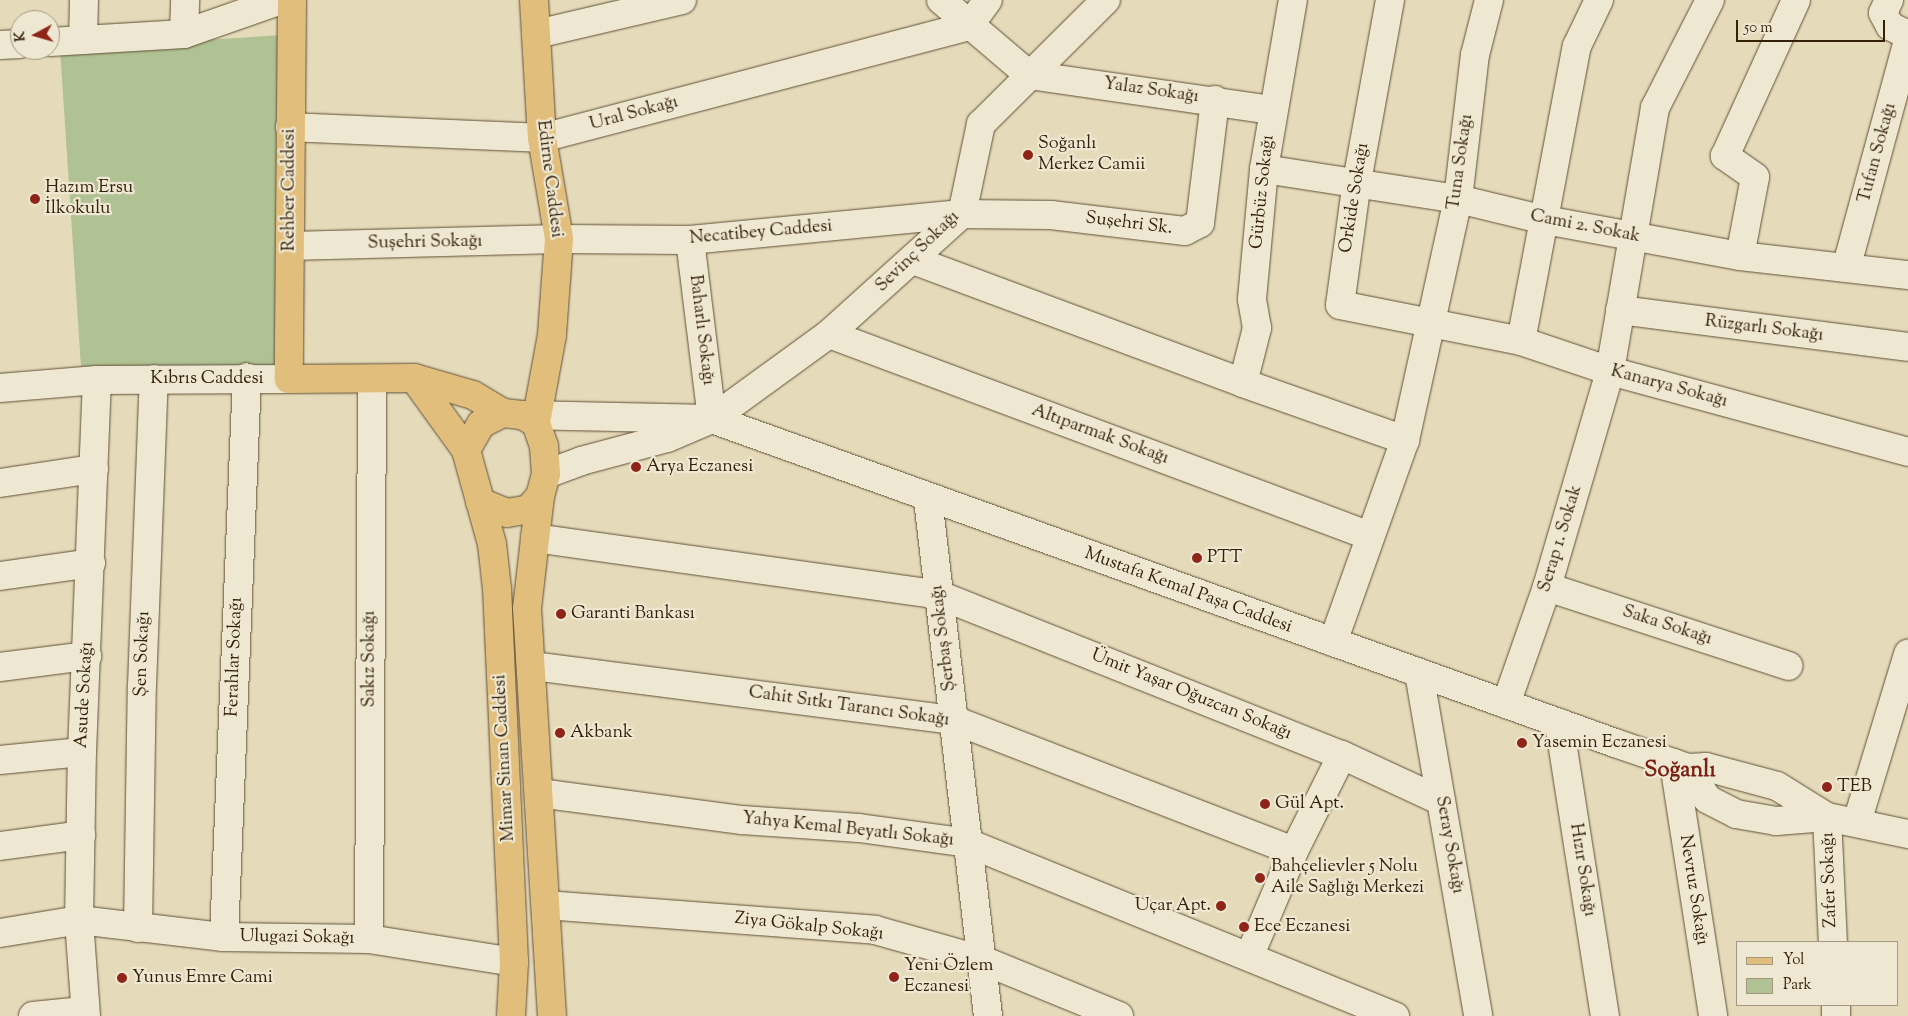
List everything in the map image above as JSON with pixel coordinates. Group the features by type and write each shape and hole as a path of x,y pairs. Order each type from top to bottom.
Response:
{"main road":[{"name":"Rehber Caddesi","path":"289,379 292,0"},
{"name":"Edirne Caddesi","path":"521,415 552,335 559,240 542,138 534,0"},
{"name":"Kıbrıs Caddesi","path":"289,379 414,378 472,395 521,415"},
{"path":"414,378 466,450 480,502 506,513 529,509 543,485 544,446 536,423 521,415 481,424 466,450"},
{"name":"Mimar Sinan Caddesi","path":"543,485 527,608 552,1016"},
{"name":"Mimar Sinan Caddesi","path":"480,502 492,544 497,588 514,962 511,1016"}],"street":[{"path":"82,40 84,0"},
{"path":"184,34 185,0"},
{"path":"60,41 184,34 281,0"},
{"path":"536,34 682,0"},
{"path":"941,0 969,26 1029,75"},
{"path":"969,26 988,0"},
{"name":"Sevinç Sokağı","path":"712,419 829,334 962,214 981,124 1106,0"},
{"name":"Gürbüz Sokağı","path":"1243,383 1258,328 1252,299 1264,169 1292,0"},
{"name":"Orkide Sokağı","path":"1390,0 1357,182 1340,305 1431,324"},
{"name":"Tuna Sokağı","path":"1333,642 1405,440 1458,198 1475,55 1488,0"},
{"path":"1521,341 1577,46 1599,0"},
{"name":"Serap 1. Sokak","path":"1506,704 1547,587 1610,371 1631,237 1655,108 1710,0"},
{"path":"1740,256 1755,177 1726,156 1796,0"},
{"path":"1889,0 1883,13 1890,26 1908,35"},
{"name":"Ural Sokağı","path":"290,127 542,138 969,26"},
{"name":"Tufan Sokağı","path":"1848,265 1908,41"},
{"name":"Yalaz Sokağı","path":"1029,75 1215,100 1273,110"},
{"name":"Suşehri Sk.","path":"962,214 1051,215 1185,231 1200,223 1215,100"},
{"name":"Cami 2. Sokak","path":"1264,169 1458,198 1545,220 1740,256 1848,265 1908,275"},
{"name":"Necatibey Caddesi","path":"559,240 690,240 962,214"},
{"name":"Suşehri Sokağı","path":"290,246 559,240"},
{"name":"Baharlı Sokağı","path":"690,240 712,419"},
{"path":"913,260 1243,383 1405,440"},
{"name":"Rüzgarlı Sokağı","path":"1620,310 1908,347"},
{"name":"Kanarya Sokağı","path":"1431,324 1521,341 1610,371 1908,452"},
{"name":"Altıparmak Sokağı","path":"829,334 1370,536"},
{"name":"Kıbrıs Caddesi","path":"0,388 97,380 247,377 289,379"},
{"name":"Ferahlar Sokağı","path":"224,937 247,377"},
{"name":"Şen Sokağı","path":"138,928 142,686 154,379"},
{"name":"Sakız Sokağı","path":"368,939 372,379"},
{"name":"Asude Sokağı","path":"84,1013 80,920 82,752 97,380"},
{"name":"Mustafa Kemal Paşa Caddesi","path":"521,415 712,419 928,499 1681,766 1706,768 1777,786 1828,817"},
{"path":"543,485 581,461 667,438 712,419"},
{"path":"0,483 94,469"},
{"name":"Şerbaş Sokağı","path":"928,499 988,1016"},
{"name":"Ümit Yaşar Oğuzcan Sokağı","path":"535,538 939,595 1342,755 1441,801"},
{"path":"0,576 91,563"},
{"name":"Saka Sokağı","path":"1547,587 1788,666"},
{"path":"1857,822 1908,654"},
{"path":"0,667 87,656"},
{"name":"Cahit Sıtkı Tarancı Sokağı","path":"532,666 954,720 1294,851"},
{"name":"Seray Sokağı","path":"1419,673 1478,1016"},
{"name":"Hızır Sokağı","path":"1559,723 1605,1016"},
{"path":"0,760 82,752"},
{"path":"1249,957 1294,851 1342,755"},
{"path":"1681,766 1708,799 1736,814 1776,821 1828,817 1908,834 1908,856"},
{"name":"Nevruz Sokağı","path":"1681,766 1713,1016"},
{"name":"Yahya Kemal Beyatlı Sokağı","path":"539,793 742,820 859,828 968,843 1395,1016"},
{"name":"Zafer Sokağı","path":"1828,817 1833,941"},
{"path":"0,846 81,835"},
{"name":"Ziya Gökalp Sokağı","path":"546,905 875,930 982,960 1119,1016"},
{"name":"Ulugazi Sokağı","path":"0,932 80,920 224,937 368,939 514,962"},
{"path":"33,1016 84,1013"}],"green space":[{"path":"282,35 281,371 81,367 60,49"}],"place":[{"name":"Soğanlı Merkez Camii","path":"1028,155"},
{"name":"Hazım Ersu İlkokulu","path":"35,199"},
{"name":"Arya Eczanesi","path":"636,467"},
{"name":"PTT","path":"1197,558"},
{"name":"Garanti Bankası","path":"561,614"},
{"name":"Akbank","path":"560,733"},
{"name":"Yasemin Eczanesi","path":"1522,743"},
{"name":"TEB","path":"1827,787"},
{"name":"Gül Apt.","path":"1265,804"},
{"name":"Bahçelievler 5 Nolu Aile Sağlığı Merkezi","path":"1260,878"},
{"name":"Uçar Apt.","path":"1221,906"},
{"name":"Ece Eczanesi","path":"1244,927"},
{"name":"Yeni Özlem Eczanesi","path":"894,977"},
{"name":"Yunus Emre Cami","path":"122,978"}],"district":[{"name":"Soğanlı","path":"1680,772"}]}
